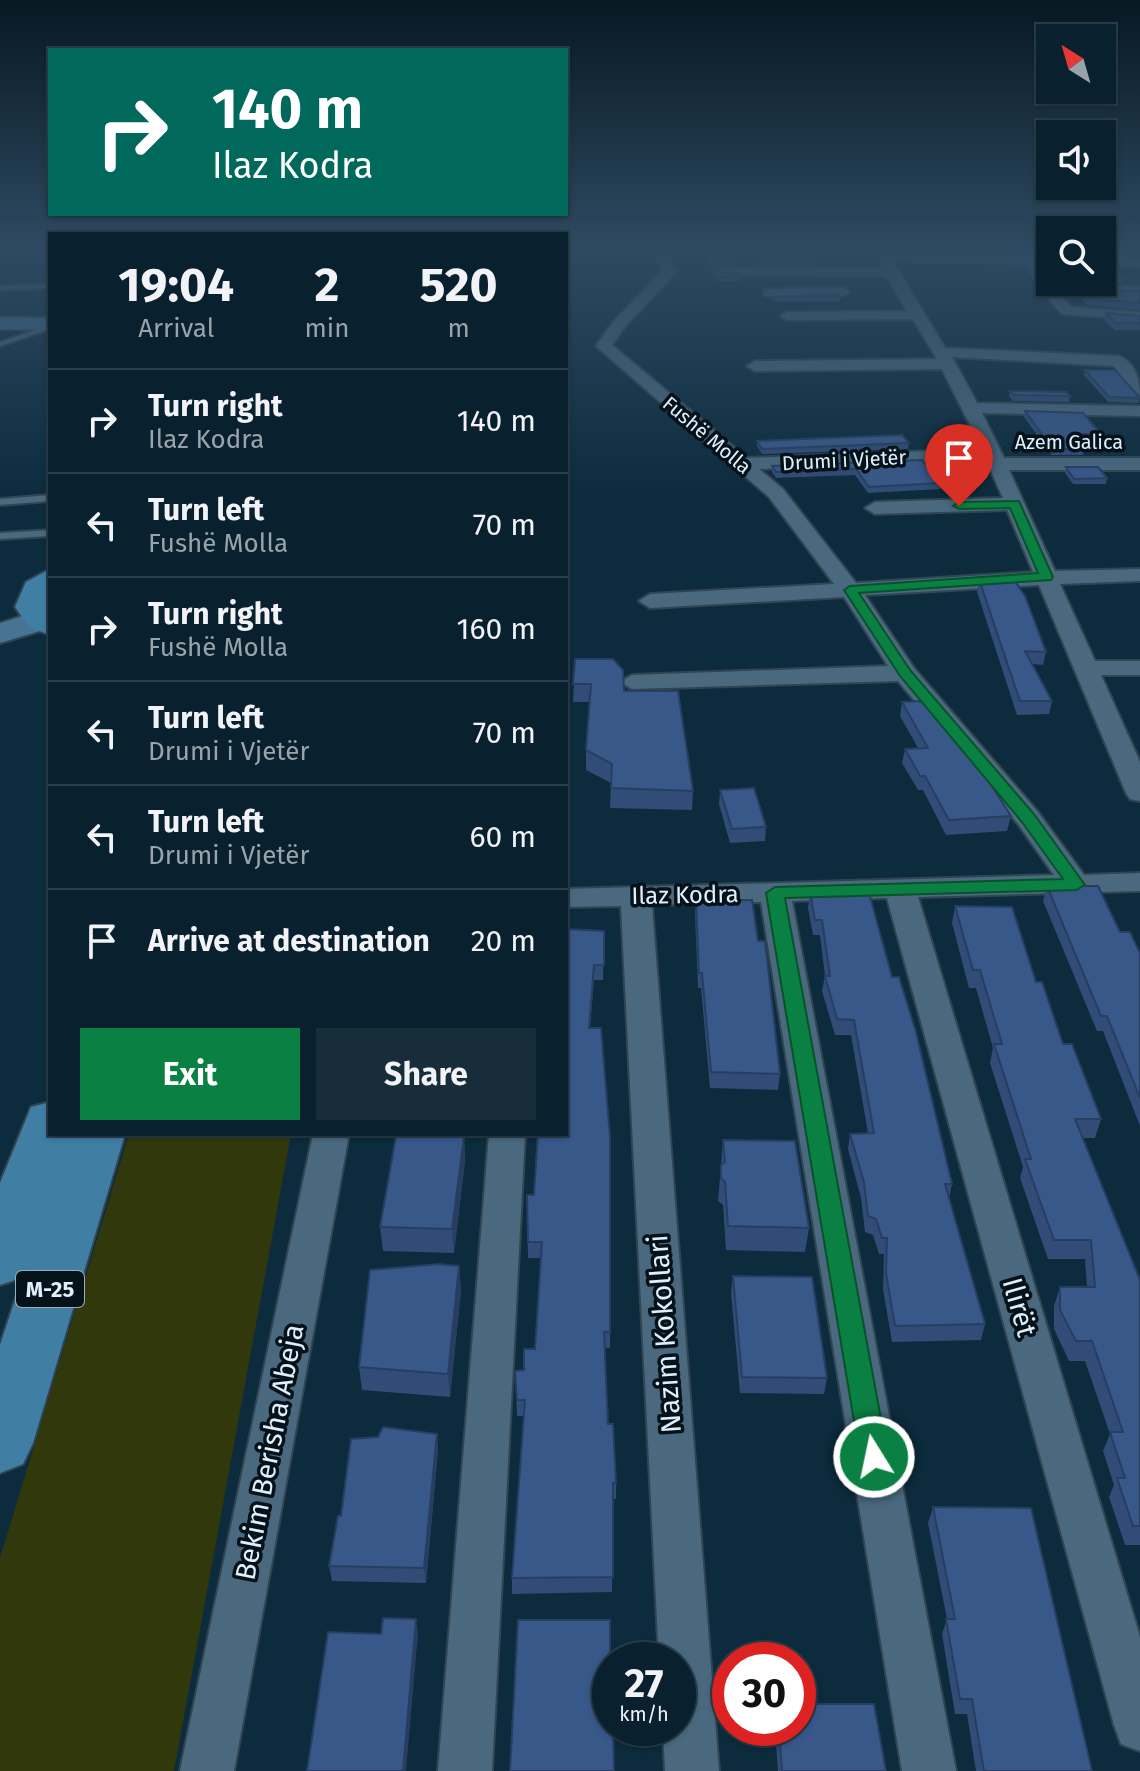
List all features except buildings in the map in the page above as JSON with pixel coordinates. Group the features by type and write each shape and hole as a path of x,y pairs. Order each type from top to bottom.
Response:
{"main road":[{"path":"0,633 30,617 37,589 48,581"},
{"name":"M-25","path":"0,1261 48,1127"},
{"name":"M-25","path":"0,1443 97,1136"}],"street":[{"name":"Fushë Molla","path":"613,333 604,346 776,493 850,590 905,673 1028,818 1076,885"},
{"path":"927,333 980,426 1140,793"},
{"path":"755,366 943,358 1140,361"},
{"path":"1119,361 1140,390"},
{"path":"970,408 1140,411"},
{"path":"980,426 1087,427"},
{"name":"Drumi i Vjetër","path":"742,464 995,459"},
{"name":"Azem Galica","path":"995,459 1140,464"},
{"path":"875,508 1015,504"},
{"path":"650,601 1046,577 1140,575"},
{"path":"1086,668 1140,668"},
{"path":"632,682 905,673"},
{"name":"Ilaz Kodra","path":"568,898 1076,885 1137,887"},
{"name":"Ilirët","path":"900,889 1140,1725"},
{"path":"775,893 929,1771"},
{"name":"Nazim Kokollari","path":"636,897 692,1771"},
{"name":"Bekim Berisha Abeja","path":"207,1771 331,1136"},
{"path":"465,1771 507,1136"}],"lane":[{"path":"0,344 30,333"},
{"path":"0,502 48,498"},
{"path":"0,536 48,533"}],"green space":[{"path":"128,1136 291,1136 174,1771 0,1771 0,1558"}],"route":[{"path":"874,1457 775,893 1076,885 1028,818 905,673 850,590 1046,577 1015,504 959,506"}]}
